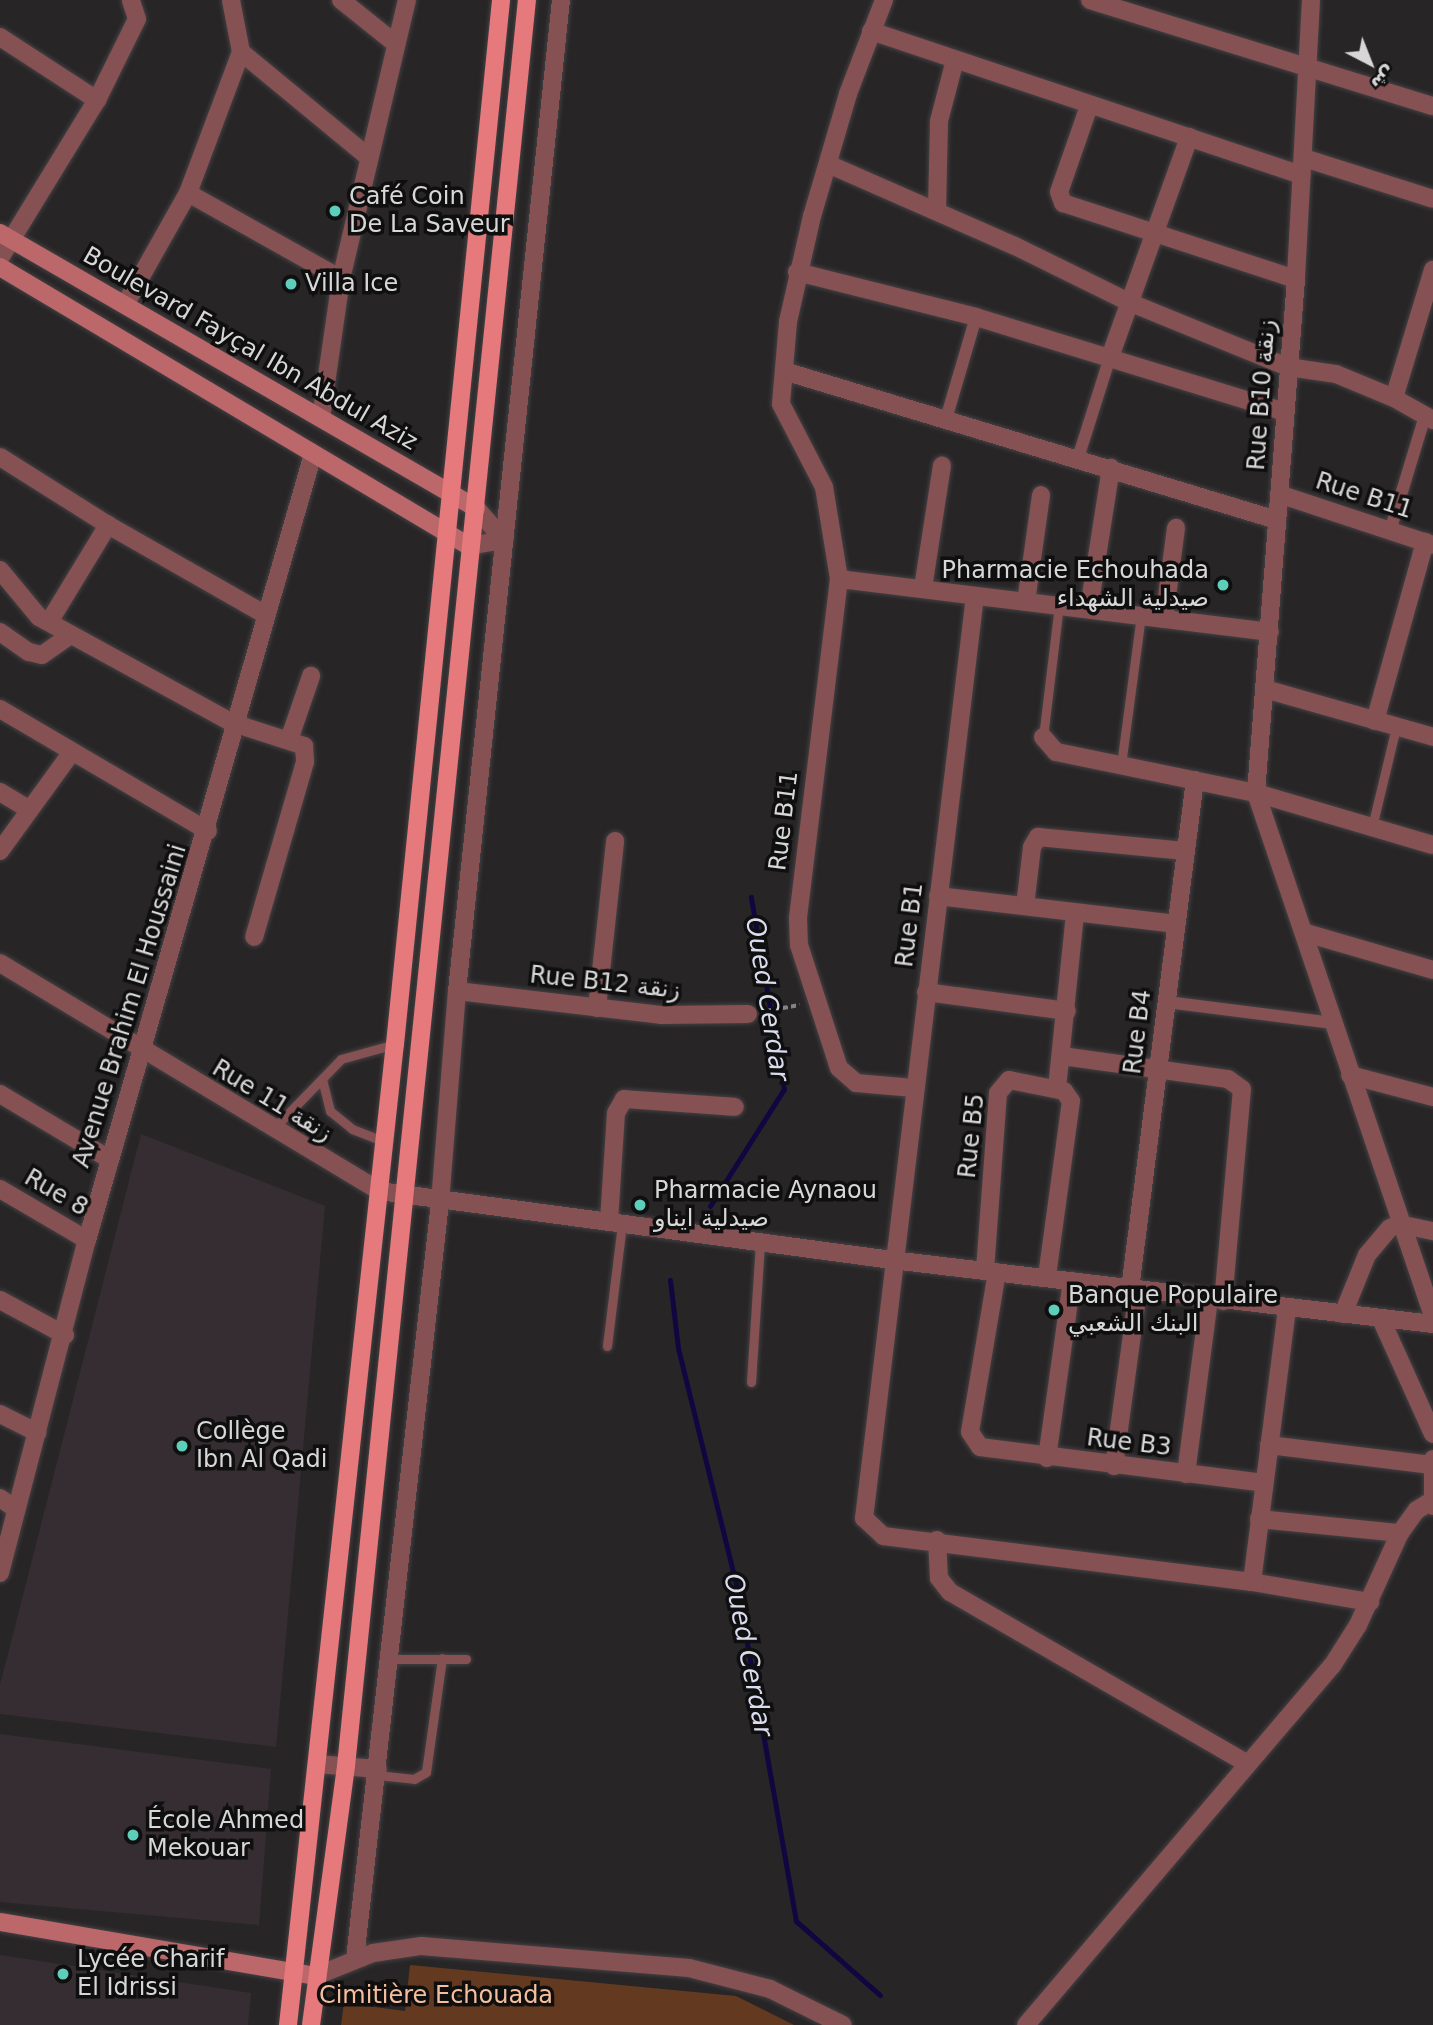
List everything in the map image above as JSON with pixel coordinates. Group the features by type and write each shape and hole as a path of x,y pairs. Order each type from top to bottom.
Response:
{"main road":[{"path":"288,2025 395,1044 444,532 501,0"},
{"path":"311,2025 345,1766 527,0"},
{"name":"Boulevard Fayçal Ibn Abdul Aziz","path":"7,237 126,303 476,508"},
{"path":"0,267 469,546"},
{"path":"0,1922 293,1975 316,1976"}],"street":[{"path":"0,258 7,237 97,100 137,19 131,0"},
{"path":"126,303 188,193 241,52 231,0"},
{"path":"341,0 396,44"},
{"path":"321,418 341,279 367,156 407,0"},
{"path":"355,1959 440,1202 457,991 561,0"},
{"name":"Rue B11","path":"884,0 871,31 828,164 797,272 781,404 824,487 839,579 798,918 799,945 810,1003 839,1068 846,1076 856,1083 914,1088"},
{"path":"1090,0 1433,106"},
{"name":"Rue B10 زنقة","path":"1256,793 1296,279 1311,0"},
{"path":"871,31 1089,106 1189,137 1433,199"},
{"path":"0,37 97,100"},
{"path":"241,52 367,156"},
{"path":"937,210 939,121 955,60"},
{"path":"1089,106 1059,198 1069,208 1156,232 1296,279"},
{"path":"1078,458 1110,357 1189,137"},
{"path":"828,164 937,210 1131,303 1288,367 1324,370 1394,398 1429,418 1390,531"},
{"path":"188,193 341,279"},
{"path":"1394,398 1433,270"},
{"path":"797,272 976,317 1284,412"},
{"path":"946,419 976,317"},
{"path":"784,371 1277,520"},
{"name":"Avenue Brahim El Houssaini","path":"0,1573 65,1335 109,1159 208,831 233,723 313,454"},
{"path":"0,457 107,526 264,614"},
{"path":"923,589 942,465"},
{"path":"1089,608 1111,468"},
{"name":"Rue B11","path":"1279,494 1429,543"},
{"path":"1026,602 1041,495"},
{"path":"476,508 505,540"},
{"path":"49,622 107,526"},
{"path":"1164,619 1176,528"},
{"path":"469,546 505,540"},
{"path":"1375,721 1429,543"},
{"path":"0,570 29,610 71,635 233,723 304,746 306,753 254,937"},
{"path":"839,579 1270,632"},
{"name":"Rue B1","path":"937,1540 883,1536 864,1518 892,1260 975,596"},
{"path":"0,632 42,655 71,635"},
{"path":"289,740 311,676"},
{"path":"1265,690 1433,737"},
{"path":"0,709 208,831"},
{"path":"1043,737 1056,752 1256,793 1433,845"},
{"path":"0,851 72,752"},
{"name":"Rue B4","path":"1114,1466 1195,780"},
{"path":"0,792 28,809"},
{"path":"1256,793 1282,879 1306,933 1399,1224 1433,1316"},
{"path":"1025,906 1032,847 1038,837 1185,851"},
{"path":"597,1008 615,841"},
{"path":"938,896 1176,924"},
{"path":"1046,1277 1071,1101 1067,1092 1057,1088 1075,913"},
{"path":"1306,933 1433,970"},
{"name":"Rue 11 زنقة","path":"0,963 273,1130 379,1191 440,1202 704,1233 892,1260 1433,1324"},
{"name":"Rue B12 زنقة","path":"457,991 661,1015 748,1014"},
{"path":"926,992 1067,1011"},
{"path":"1167,1002 1333,1023"},
{"path":"1062,1056 1228,1079 1237,1083 1244,1097 1216,1300 1186,1474"},
{"path":"1350,1074 1433,1097"},
{"name":"Rue B5","path":"991,1271 1001,1087 1009,1080 1057,1088"},
{"path":"0,1094 109,1159"},
{"path":"615,1222 616,1113 624,1099 735,1107"},
{"name":"Rue 8","path":"0,1189 87,1240"},
{"path":"1343,1314 1367,1255 1383,1234 1399,1224 1433,1231"},
{"name":"Rue B3","path":"991,1271 970,1432 973,1441 989,1451 1264,1483"},
{"path":"1047,1458 1072,1281"},
{"path":"0,1300 65,1335"},
{"path":"1252,1582 1287,1308"},
{"path":"1381,1319 1433,1434"},
{"path":"0,1413 38,1433"},
{"path":"1027,2025 1332,1666 1370,1602 1401,1533 1418,1510 1433,1502 1432,1462 1269,1445"},
{"path":"0,1498 16,1509"},
{"path":"1259,1519 1401,1533"},
{"path":"1248,1764 950,1592 939,1578 937,1540 1252,1582 1370,1602"},
{"path":"317,1764 377,1772"},
{"path":"316,1976 355,1959 421,1946 689,1968 770,1989 843,2025"}],"lane":[{"path":"1043,737 1059,605"},
{"path":"1121,765 1141,616"},
{"path":"1372,827 1396,727"},
{"path":"273,1130 341,1059 395,1044"},
{"path":"322,1079 330,1111 352,1129 384,1141"},
{"path":"607,1346 615,1222"},
{"path":"751,1382 760,1241"},
{"path":"377,1772 414,1779 426,1772 442,1658"},
{"path":"390,1659 466,1659"}],"path":[{"path":"748,1014 810,1003"}],"shaded area":[{"name":"Collège Ibn Al Qadi","path":"141,1134 325,1206 276,1747 0,1714 0,1685"},
{"name":"École Ahmed Mekouar","path":"0,1734 271,1769 259,1925 0,1902"},
{"name":"Lycée Charif El Idrissi","path":"0,1955 251,1993 248,2025 0,2025"}],"green space":[{"name":"Cimitière Echouada","path":"410,1965 736,1996 794,2025 341,2025 344,2003 405,2011"}],"waterway":[{"name":"Oued Cerdar","path":"710,1206 784,1089 751,897"},
{"name":"Oued Cerdar","path":"670,1280 678,1348 738,1592 796,1921 880,1995"}],"place":[{"name":"Café Coin De La Saveur","path":"335,211"},
{"name":"Villa Ice","path":"291,284"},
{"name":"Pharmacie Echouhada صيدلية الشهداء","path":"1223,585"},
{"name":"Pharmacie Aynaou صيدلية ايناو","path":"640,1205"},
{"name":"Banque Populaire البنك الشعبي","path":"1054,1310"},
{"name":"Collège Ibn Al Qadi","path":"182,1446"},
{"name":"École Ahmed Mekouar","path":"133,1835"},
{"name":"Lycée Charif El Idrissi","path":"63,1974"}]}
